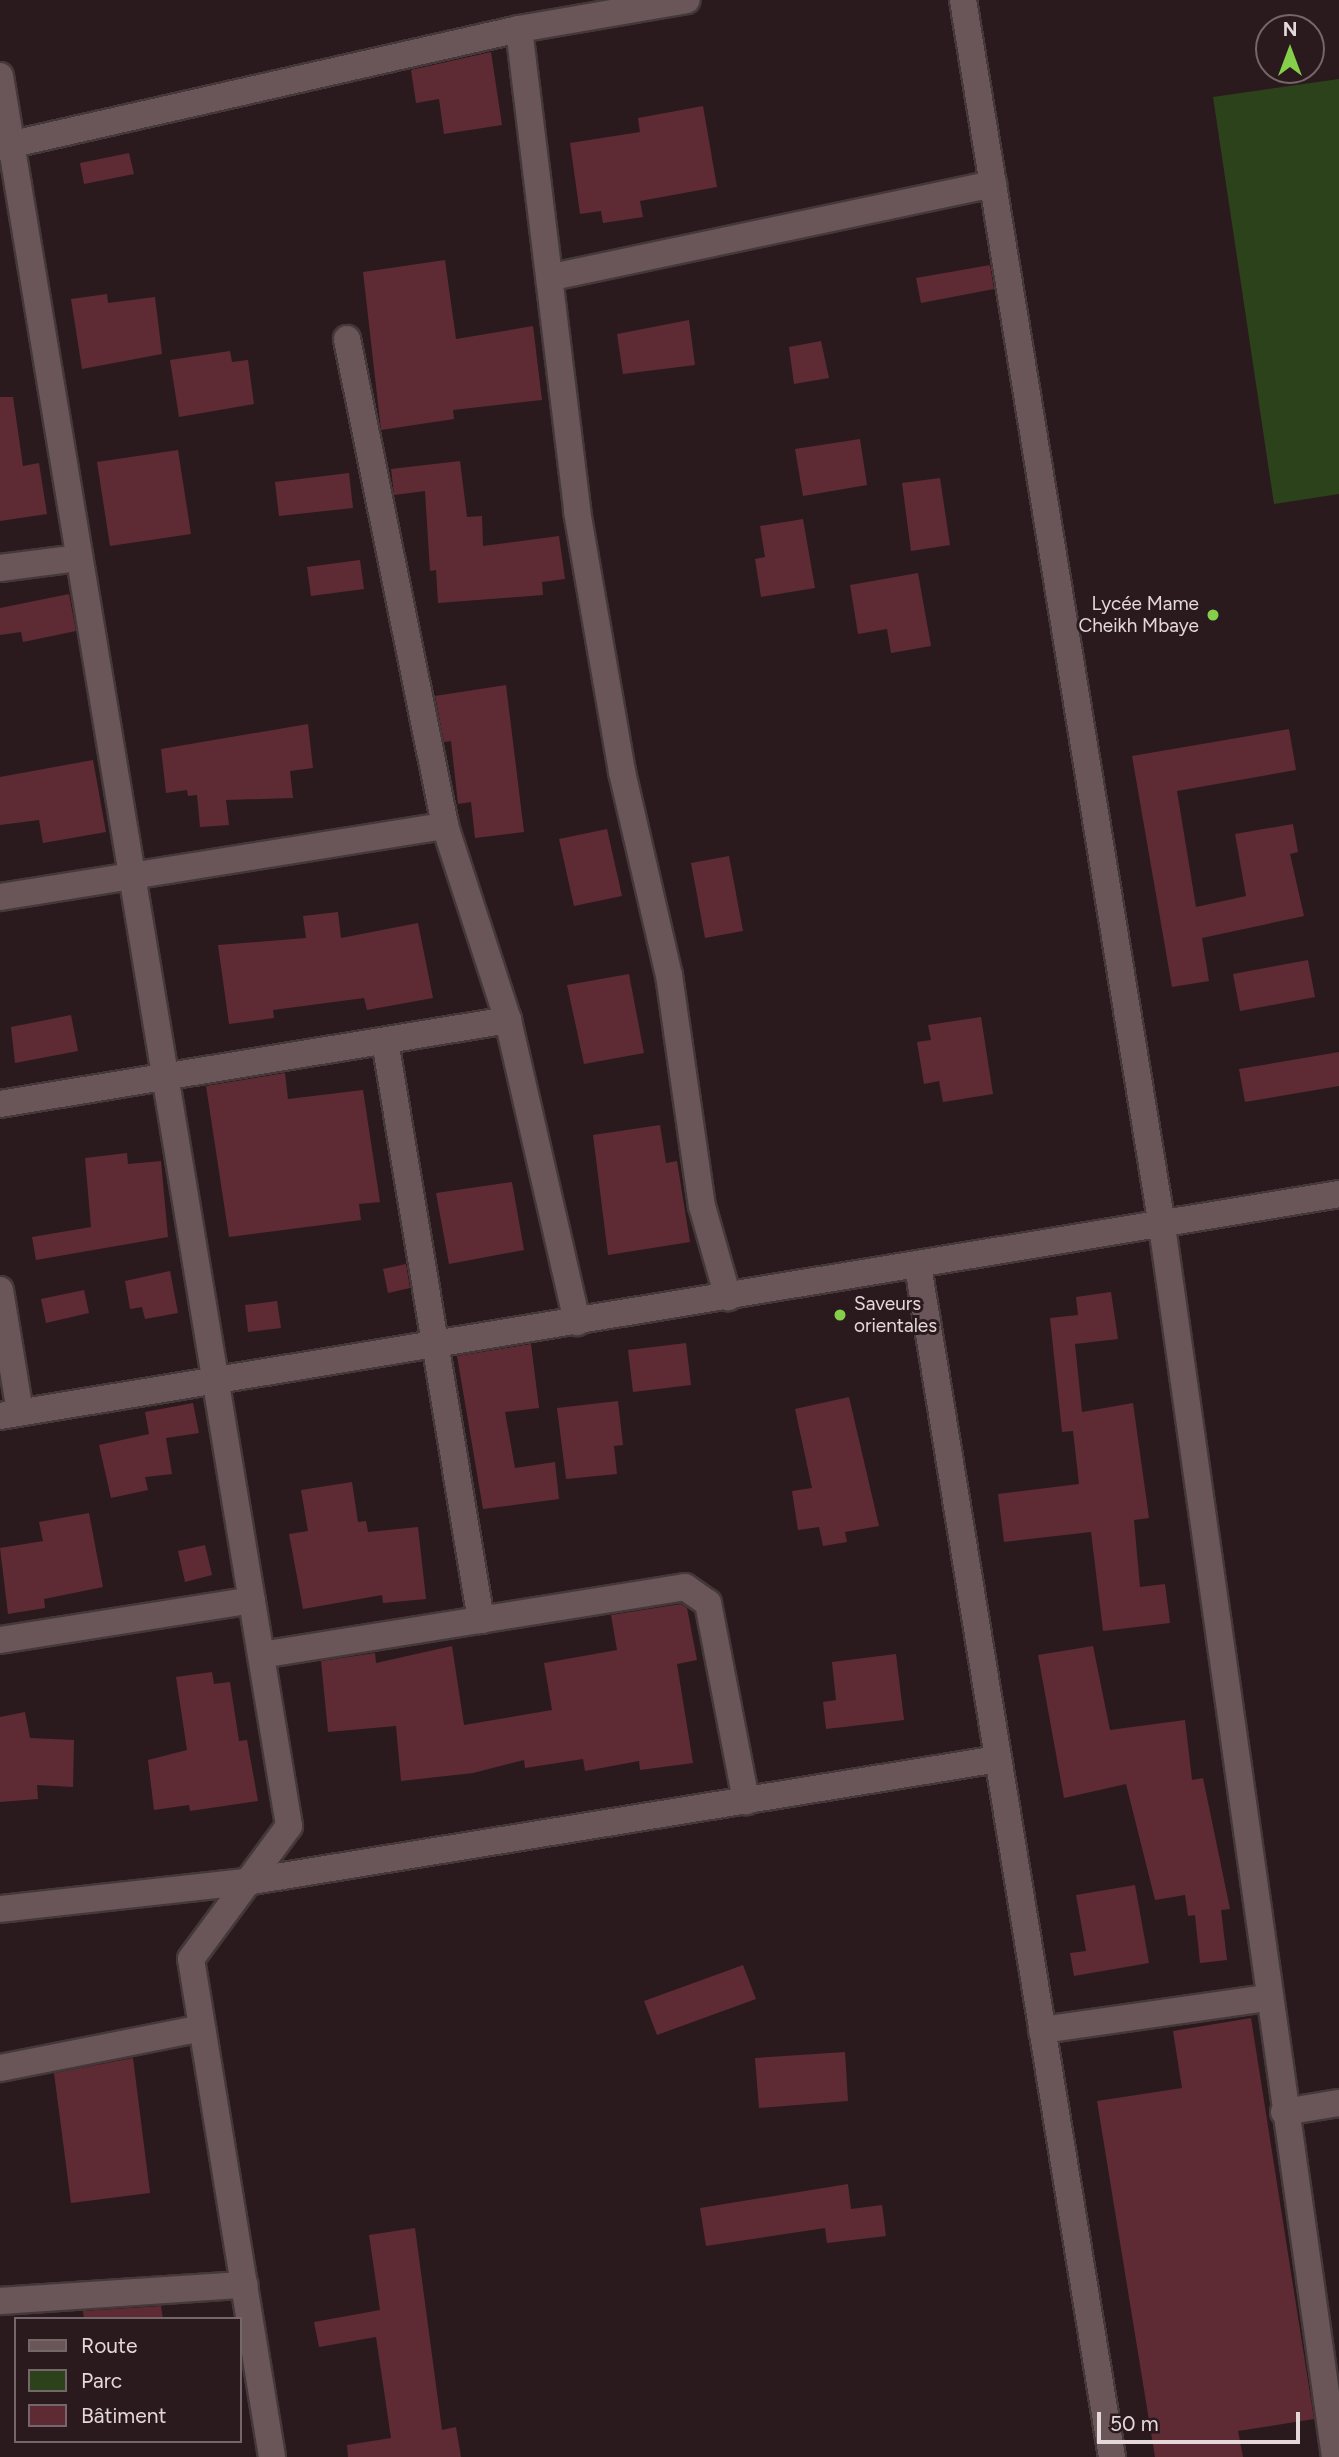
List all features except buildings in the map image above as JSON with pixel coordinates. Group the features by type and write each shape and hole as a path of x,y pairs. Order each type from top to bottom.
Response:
{"street":[{"path":"6,146 519,29 687,0"},
{"path":"963,0 1162,1226 1267,1998 1335,2457"},
{"path":"519,29 552,277 577,511 622,772 669,975 702,1206 728,1297"},
{"path":"0,76 6,146 79,558 289,1826 252,1881 191,1959 272,2457"},
{"path":"552,277 993,184"},
{"path":"347,339 445,826 508,1020 577,1322"},
{"path":"0,568 79,558"},
{"path":"0,897 445,826"},
{"path":"0,1104 508,1020"},
{"path":"385,1041 481,1620"},
{"path":"0,1290 10,1414 1162,1226 1339,1194"},
{"path":"918,1266 1112,2457"},
{"path":"261,1655 685,1587 708,1604 746,1801"},
{"path":"0,1640 252,1600"},
{"path":"0,1909 252,1881 998,1759"},
{"path":"1042,2030 1267,1998"},
{"path":"0,2068 202,2028"},
{"path":"1284,2112 1339,2103"},
{"path":"0,2301 244,2285"}],"green space":[{"path":"1339,79 1339,494 1274,504 1213,97 1304,84 1325,84 1325,81"}],"place":[{"name":"Lycée Mame Cheikh Mbaye","path":"1213,615"},
{"name":"Saveurs orientales","path":"840,1315"}]}
